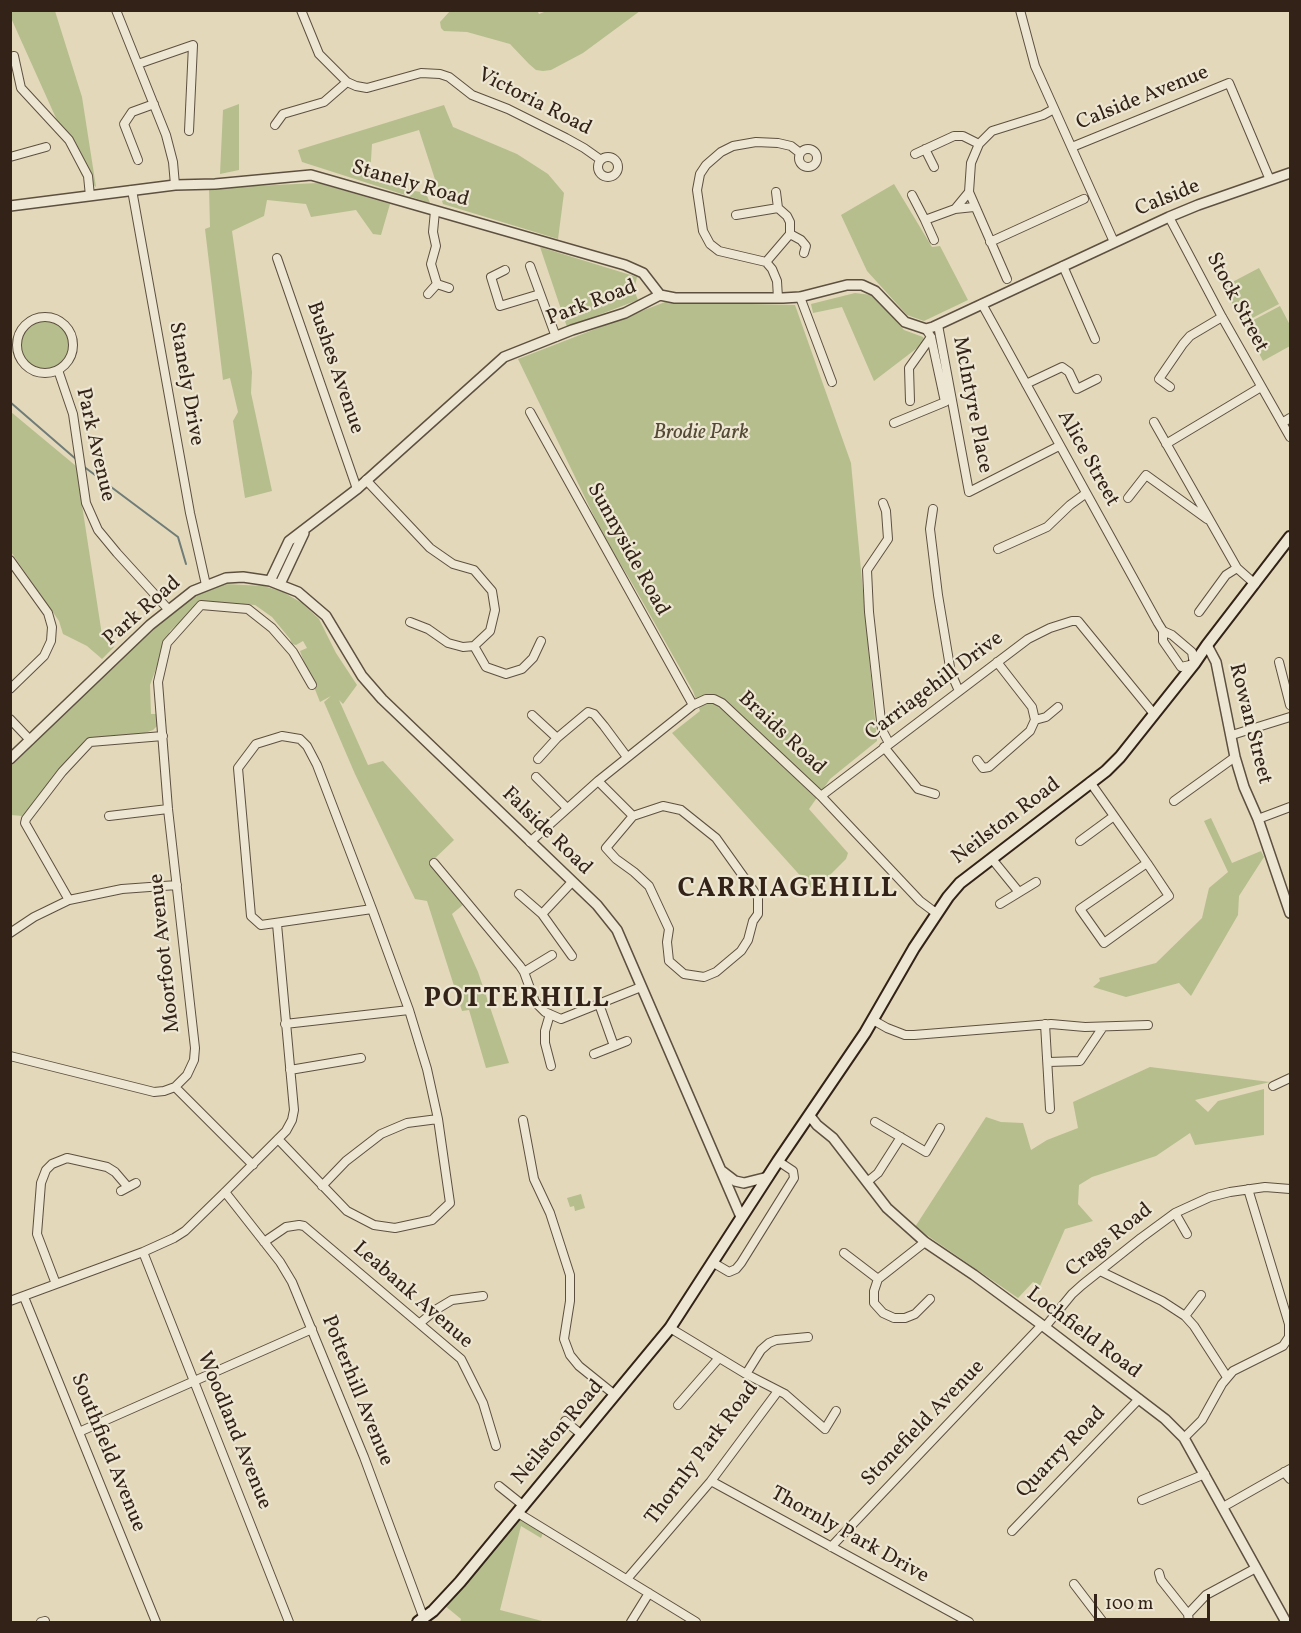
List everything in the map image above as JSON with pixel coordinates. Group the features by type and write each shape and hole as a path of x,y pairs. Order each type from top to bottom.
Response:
{"main road":[{"name":"Neilston Road","path":"421,1621 449,1594 494,1542 670,1328 873,1020 936,913 960,883 1106,771 1120,757 1290,537"}],"street":[{"path":"116,10 168,144 173,162 175,185"},
{"path":"275,124 283,114 324,102 347,82 315,47 301,10"},
{"path":"1020,10 1035,66 1114,242"},
{"path":"138,64 193,45 189,131"},
{"path":"14,56 21,88 69,140 88,176 90,196"},
{"name":"Victoria Road","path":"347,82 356,87 367,88 421,73 440,74 449,77 472,95 508,109 556,133 601,160"},
{"name":"Calside Avenue","path":"1072,147 1229,83 1270,180"},
{"path":"138,160 124,124 132,112 154,104"},
{"path":"1007,279 969,192 971,163 979,144 992,131 1043,115 1054,109"},
{"path":"915,154 954,136 963,136 979,144"},
{"path":"778,298 777,281 772,268 766,262 719,251 710,244 701,226 697,190 700,174 712,158 744,143 778,143 791,146 800,153"},
{"path":"10,157 46,147"},
{"path":"925,149 934,167"},
{"name":"Calside","path":"938,325 1169,217 1290,173"},
{"name":"Stanely Road","path":"10,206 175,185 215,184 311,175 625,265 643,273 660,295"},
{"name":"Stanely Drive","path":"132,190 190,513 206,585"},
{"path":"766,262 790,234 790,222 778,208 776,192"},
{"path":"955,209 969,192"},
{"path":"912,195 934,240"},
{"path":"990,242 1084,199"},
{"path":"925,220 955,209 974,207"},
{"path":"736,215 778,208"},
{"path":"435,211 433,232 436,246 430,264 437,284"},
{"name":"Stock Street","path":"1169,217 1290,437"},
{"path":"790,234 806,246 804,253"},
{"name":"Bushes Avenue","path":"277,258 357,489"},
{"path":"530,266 556,337"},
{"path":"1063,266 1095,339"},
{"path":"505,270 491,277 500,306 540,294"},
{"path":"437,284 449,288"},
{"path":"428,294 437,284"},
{"name":"Park Road","path":"10,759 168,609 193,591 226,578 243,577 275,582 290,541 357,489 504,357 625,313 660,295 675,298 800,297 847,285 862,285 875,291 905,322 928,333"},
{"path":"800,297 832,382"},
{"name":"Alice Street","path":"982,304 1085,494 1163,631 1164,641 1180,667 1194,664 1192,651 1172,635 1163,631"},
{"name":"Park Avenue","path":"44,317 54,319 69,330 73,348 71,357 58,370 49,373 32,370 20,357 13,342 27,324 35,319 44,317"},
{"path":"1170,387 1159,379 1183,344 1190,336 1222,317"},
{"path":"910,400 909,368 928,333 938,325"},
{"name":"McIntyre Place","path":"938,325 969,492 1059,446"},
{"path":"894,423 945,402 928,333"},
{"path":"1026,384 1062,367 1069,372 1077,388 1097,379"},
{"name":"Park Avenue","path":"58,370 73,414 86,503 98,530 168,609"},
{"path":"1166,444 1261,387"},
{"name":"Sunnyside Road","path":"530,412 693,705"},
{"path":"1282,423 1290,418"},
{"path":"1154,422 1237,568 1255,584"},
{"path":"1128,498 1146,475 1211,521"},
{"path":"366,480 430,548 453,564 474,570 492,591 495,610 490,631 474,646 448,643 428,629 410,622"},
{"path":"998,549 1047,527 1085,494"},
{"path":"883,503 886,511 888,539 867,570 869,612 882,730 886,745 918,789 935,794"},
{"path":"933,509 930,530 938,595 951,673 959,691"},
{"path":"10,560 48,613 52,627 51,641 44,656 10,689"},
{"path":"1199,612 1226,575 1237,568"},
{"name":"Falside Road","path":"275,582 298,592 326,616 362,676 374,690 597,905 617,930 741,1218"},
{"name":"Moorfoot Avenue","path":"175,1087 188,1075 195,1048 168,809 158,682 167,643 201,605 248,609 272,628 293,652 312,685"},
{"name":"Carriagehill Drive","path":"821,796 1028,639 1050,628 1072,621 1078,621 1154,714"},
{"path":"474,646 486,667 506,674 522,669 533,658 541,641"},
{"name":"Rowan Street","path":"1207,645 1216,662 1235,757 1244,787 1258,819 1290,914"},
{"path":"977,760 983,768 989,767 1029,731 1035,720 1032,707 997,662"},
{"path":"1279,662 1287,677 1290,705"},
{"name":"Braids Road","path":"693,705 706,699 714,699 722,703 821,796 920,902 936,913"},
{"path":"530,842 598,781 693,705"},
{"path":"1035,720 1046,717 1058,707"},
{"path":"538,759 557,738 588,712 594,714 627,757"},
{"path":"532,715 557,738"},
{"path":"1232,735 1290,717"},
{"path":"10,719 30,740"},
{"path":"69,900 25,823 26,819 62,772 90,742 163,736"},
{"path":"278,1139 347,1211 374,1225 395,1228 432,1220 450,1203 438,1119 427,1069 409,1010 372,909 317,765 307,746 300,739 282,736 256,744 237,768 251,916 261,925 372,909"},
{"path":"1174,801 1235,757"},
{"path":"536,777 567,808"},
{"path":"598,781 633,816"},
{"path":"1090,782 1147,863 1169,896 1104,943 1080,909 1147,863"},
{"path":"663,806 681,810 716,838 758,897 758,914 753,921 748,940 741,951 716,972 704,977 684,974 669,961 667,942 669,929 649,886 615,859 606,848 633,816 663,806"},
{"path":"1258,819 1290,807"},
{"path":"110,816 168,809"},
{"path":"1080,841 1114,816"},
{"path":"992,859 1018,891"},
{"path":"434,863 524,972 535,1002 545,1012 561,1018 641,987"},
{"path":"542,914 572,882"},
{"path":"1000,904 1036,882"},
{"path":"10,933 34,917 69,900 122,889 177,885"},
{"path":"519,894 542,914 572,956"},
{"path":"10,1301 164,1244 185,1231 253,1165 290,1125 294,1114 277,924"},
{"path":"524,972 552,955"},
{"path":"599,1004 614,1046"},
{"path":"285,1024 409,1010"},
{"path":"550,1014 544,1031 551,1066"},
{"path":"873,1020 905,1035 1045,1024 1103,1027 1148,1025"},
{"path":"1045,1024 1050,1109"},
{"path":"1049,1062 1080,1061 1103,1027"},
{"path":"594,1054 627,1041"},
{"path":"10,1056 143,1090 164,1091 175,1087 253,1165"},
{"path":"290,1070 361,1058"},
{"path":"1273,1086 1290,1078"},
{"name":"Lochfield Road","path":"810,1116 833,1138 887,1208 925,1242 1044,1326 1172,1425 1184,1438 1205,1474 1286,1623"},
{"path":"322,1186 346,1161 381,1134 407,1123 438,1119"},
{"path":"523,1120 534,1179 550,1214 570,1275 570,1301 564,1339 570,1355 579,1366 615,1395"},
{"path":"875,1122 926,1152 940,1128"},
{"path":"867,1182 878,1173 901,1137"},
{"path":"56,1284 37,1234 41,1183 46,1170 52,1164 67,1158 108,1167 115,1172 124,1189 136,1183"},
{"path":"712,1262 729,1272 741,1263 794,1178 793,1171 778,1161"},
{"path":"718,1167 729,1177 740,1182 752,1182 768,1177"},
{"name":"Crags Road","path":"1044,1326 1072,1294 1175,1213 1210,1197 1248,1189 1277,1187 1290,1189"},
{"path":"1184,1438 1202,1420 1227,1377 1239,1367 1288,1343 1289,1324 1248,1189"},
{"name":"Potterhill Avenue","path":"225,1192 280,1262 292,1282 364,1457 421,1621"},
{"name":"Crags Road","path":"1175,1213 1187,1234"},
{"name":"Leabank Avenue","path":"264,1242 286,1227 304,1226 461,1359 483,1403 496,1446"},
{"path":"925,1242 878,1279 874,1291 874,1304 883,1313 894,1318 904,1318 915,1314 930,1299"},
{"name":"Woodland Avenue","path":"143,1252 289,1623"},
{"path":"844,1253 878,1279"},
{"path":"1100,1271 1162,1301 1185,1316 1227,1377"},
{"path":"1185,1316 1201,1295"},
{"path":"420,1323 452,1300 483,1296"},
{"name":"Southfield Avenue","path":"24,1297 156,1623"},
{"name":"Stonefield Avenue","path":"831,1547 1044,1326"},
{"name":"Thornly Park Road","path":"627,1579 711,1481 778,1391 670,1328"},
{"path":"79,1432 312,1329"},
{"path":"746,1374 761,1350 769,1343 776,1340 808,1337"},
{"path":"678,1405 719,1358"},
{"path":"778,1391 792,1400 825,1429 837,1411"},
{"name":"Quarry Road","path":"1012,1531 1139,1399"},
{"path":"565,1421 582,1435"},
{"path":"1223,1507 1287,1471 1290,1479"},
{"path":"1142,1500 1205,1474"},
{"name":"Thornly Park Drive","path":"711,1481 969,1623"},
{"path":"499,1485 521,1509 696,1623"},
{"path":"1159,1573 1161,1580 1188,1618 1206,1595 1256,1568"},
{"path":"1074,1584 1103,1623"},
{"path":"631,1623 649,1593"}],"green space":[{"path":"537,10 539,14 549,10 640,11 583,53 551,70 543,71 536,70 510,44 467,32 444,31 440,22 450,11"},
{"path":"11,11 55,11 82,97 96,187 82,176 11,18"},
{"path":"239,104 239,170 220,174 223,110"},
{"path":"444,105 453,127 517,154 548,174 564,193 558,239 443,204 419,130 372,144 370,176 426,193 430,203 302,162 298,150"},
{"path":"318,183 390,204 381,235 373,234 356,210 311,217 306,204 267,200 264,216 232,231 252,372 251,393 272,491 245,498 233,421 238,412 230,378 223,380 205,229 210,227 209,188"},
{"path":"894,184 932,247 940,246 968,300 924,321 907,315 867,271 841,215"},
{"path":"540,247 637,277 634,290 638,300 567,327"},
{"path":"1259,268 1279,304 1243,323 1223,287"},
{"path":"855,293 872,295 904,330 923,337 925,342 874,381 842,307 813,313 811,304"},
{"name":"Brodie Park","path":"665,302 795,305 851,463 877,741 830,779 809,809 848,853 846,859 814,891 672,733 700,711 693,691 605,539 518,359"},
{"path":"1280,306 1290,325 1290,346 1263,361 1244,325"},
{"path":"45,321 62,328 69,345 62,362 45,369 28,362 21,345 28,328"},
{"path":"11,412 76,466 102,635 114,647 102,659 87,646 63,634 59,621 11,552"},
{"path":"225,584 264,586 283,592 302,603 319,619 336,653 357,685 343,704 339,700 368,765 383,761 454,840 430,863 464,904 452,914 478,972 509,1063 486,1068 469,1010 462,1011 427,901 415,899 355,774 324,702 331,696 320,702 300,651 307,648 303,641 296,645 292,644 272,617 255,605 203,601 170,631 150,685 151,714 157,714 158,725 145,733 86,739 22,816 11,815 11,766 144,636 188,597 207,588"},
{"path":"1211,818 1232,863 1261,851 1264,857 1239,896 1238,915 1191,996 1179,983 1126,997 1093,987 1100,981 1099,978 1156,963 1202,918 1209,888 1228,872 1204,821"},
{"path":"1150,1067 1270,1082 1195,1100 1208,1112 1218,1101 1264,1089 1264,1135 1195,1145 1190,1133 1156,1156 1092,1177 1079,1185 1078,1204 1093,1221 1065,1229 1040,1286 1033,1282 1018,1298 915,1227 986,1117 1001,1122 1023,1123 1031,1150 1047,1140 1078,1128 1073,1102"},
{"path":"581,1194 585,1208 575,1211 574,1206 570,1207 567,1198"},
{"path":"520,1518 543,1533 541,1538 521,1526 500,1610 546,1622 460,1622 461,1619 444,1605"}],"waterway":[{"path":"10,402 77,460"},
{"path":"83,466 178,537 186,564"}],"district":[{"name":"CARRIAGEHILL","path":"788,891"},
{"name":"POTTERHILL","path":"517,1001"}]}
